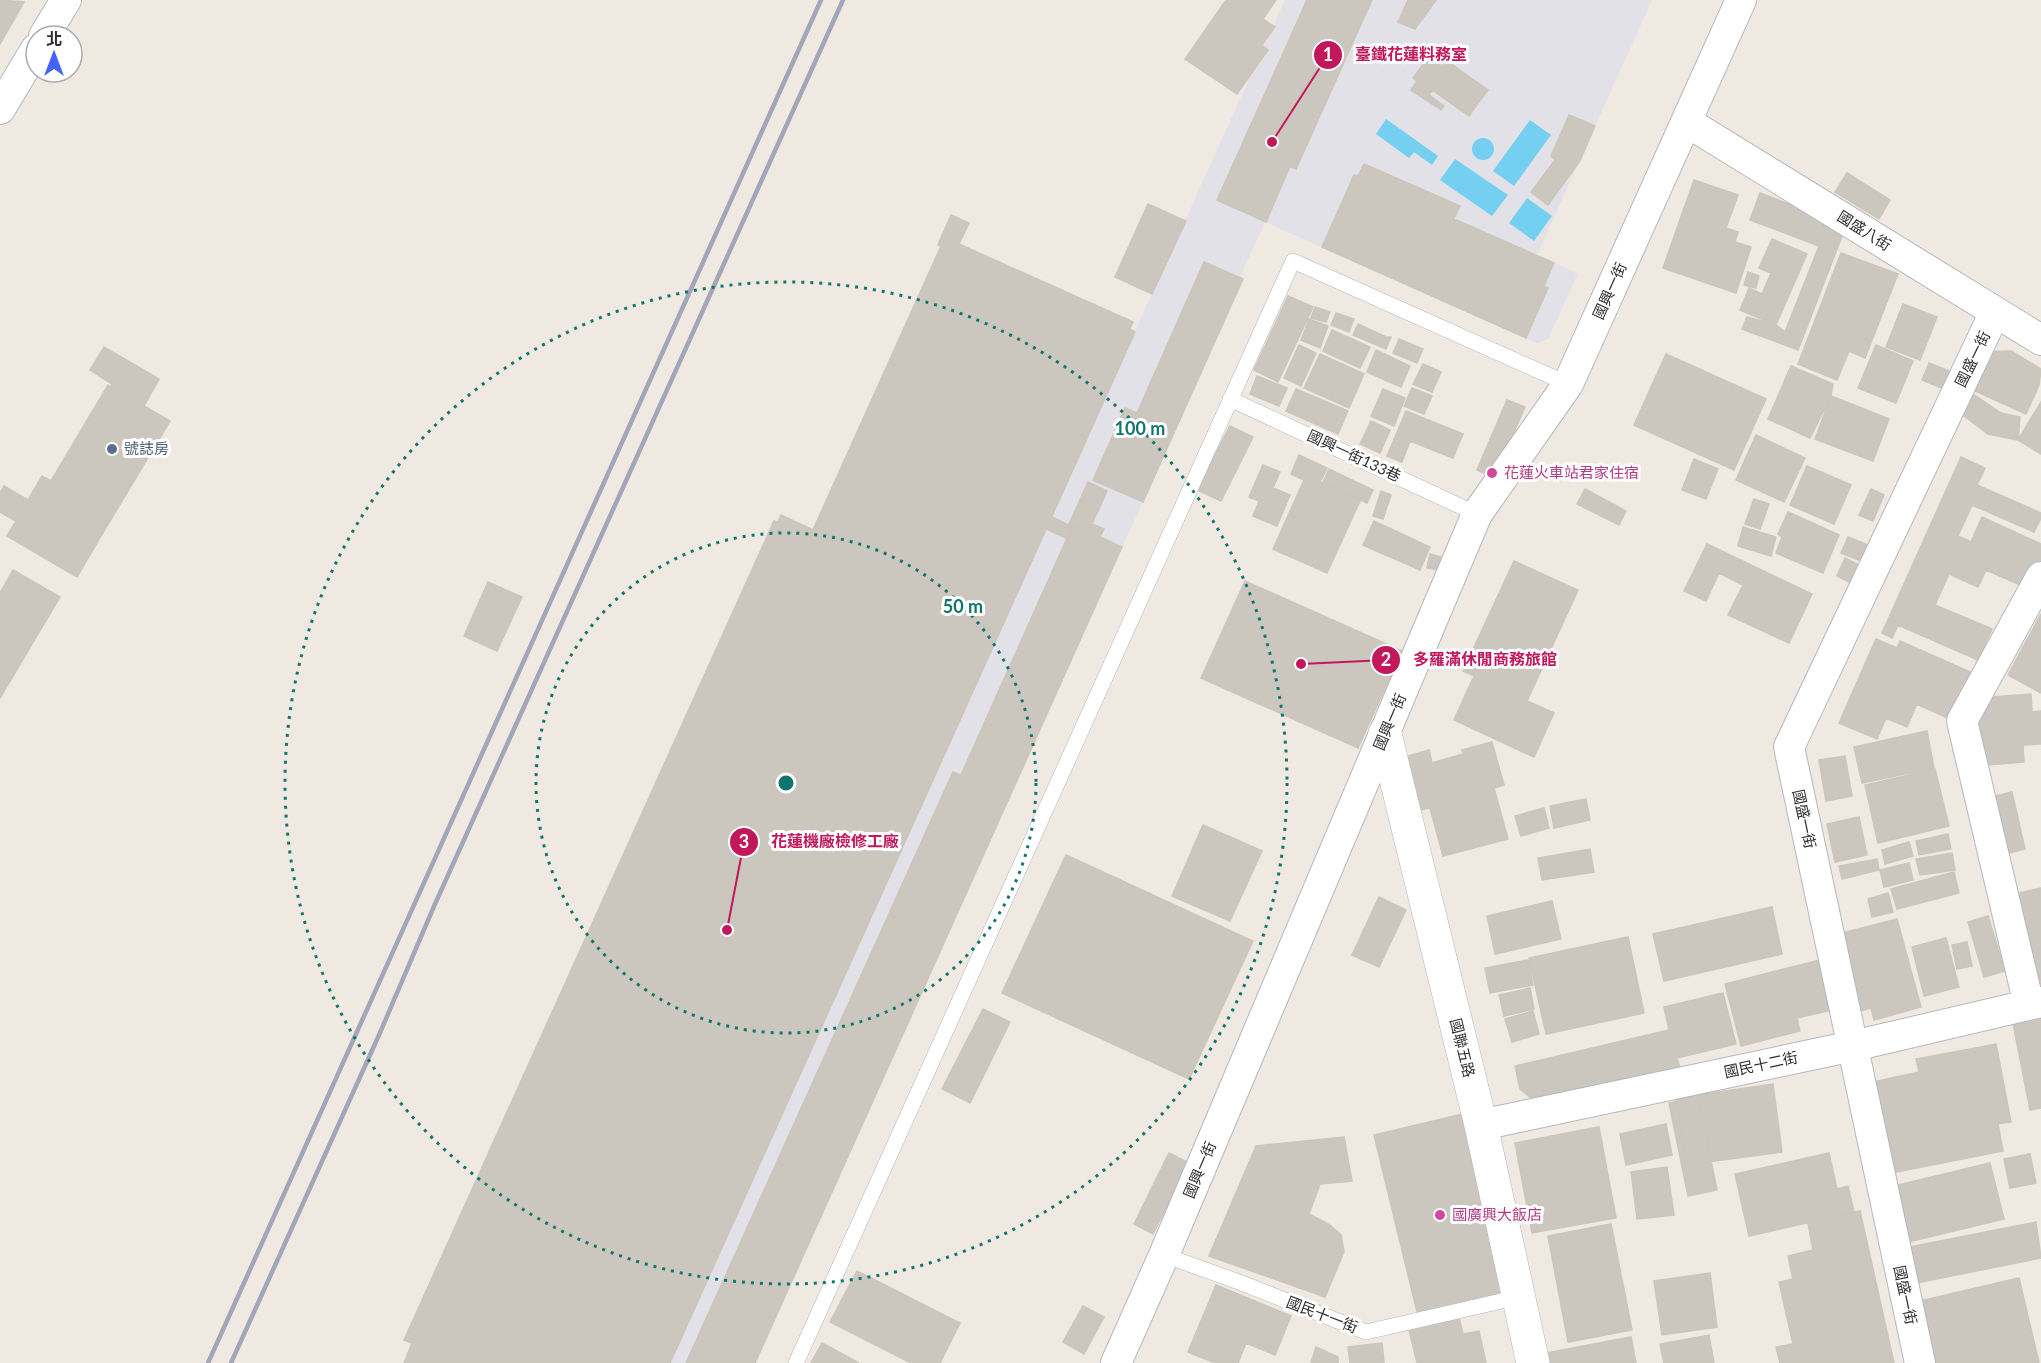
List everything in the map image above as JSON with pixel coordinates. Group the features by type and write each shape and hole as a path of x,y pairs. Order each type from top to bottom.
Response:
{"street":[{"name":"國興一街","path":"1116,1363 1164,1255 1477,514 1568,384 1741,0"},
{"path":"49,24 59,3"},
{"path":"0,109 24,70"},
{"name":"國盛八街","path":"1687,122 2041,340"},
{"name":"國盛一街","path":"1920,1363 1789,747 1995,312"},
{"path":"2035,1004 1962,721 2041,577"},
{"name":"國聯五路","path":"1385,734 1481,1125 1533,1363"},
{"name":"國民十二街","path":"1481,1125 1853,1046 2035,1004"}],"lane":[{"path":"796,1363 1293,261 1568,384"},
{"name":"國興一街133巷","path":"1230,399 1477,514"},
{"name":"國民十一街","path":"1164,1255 1365,1332 1519,1297"}],"shaded area":[{"path":"1285,0 1652,0 1537,255 1578,274 1548,339 1537,343 1265,222 1240,277 1243,279 755,1363 404,1363 412,1344 404,1340 774,521 778,522 781,515 813,529 941,247 938,245 951,215 969,223 960,244 1133,322 1130,329 1135,331"}],"water":[{"path":"1386,119 1438,156 1432,165 1414,152 1409,158 1376,134"},
{"path":"1530,120 1551,135 1514,186 1493,171"},
{"path":"1483,138 1491,141 1494,149 1491,157 1483,160 1475,157 1472,149 1475,141"},
{"path":"1455,159 1508,195 1492,216 1440,180"},
{"path":"1527,198 1552,216 1534,241 1509,223"}],"building":[{"path":"0,0 24,2 0,44"},
{"path":"1226,0 1276,0 1263,19 1275,27 1262,45 1268,50 1237,94 1185,59"},
{"path":"1307,0 1372,0 1296,169 1290,166 1266,222 1217,200"},
{"path":"1408,0 1436,0 1415,29 1398,22"},
{"path":"1433,51 1488,90 1469,116 1432,90 1429,95 1444,106 1441,110 1411,90 1417,81 1413,78"},
{"path":"1569,115 1595,126 1580,161 1548,205 1531,192 1555,160 1551,156"},
{"path":"1364,164 1460,206 1454,219 1554,263 1544,286 1548,288 1526,338 1322,247 1354,175 1358,176"},
{"path":"1847,173 1890,200 1879,219 1835,192"},
{"path":"1694,180 1738,195 1726,228 1738,232 1735,242 1751,247 1736,293 1663,268"},
{"path":"1760,193 1846,226 1798,350 1742,329 1747,317 1776,325 1785,332 1819,246 1750,220"},
{"path":"1148,204 1186,221 1152,294 1115,277"},
{"path":"951,215 969,223 959,244 1133,322 1130,329 1135,332 670,1363 404,1363 412,1343 404,1340 774,521 778,522 781,515 813,530 941,246 938,245"},
{"path":"1772,239 1807,254 1776,325 1740,310 1749,288 1762,294 1771,273 1759,268"},
{"path":"1841,253 1898,274 1865,358 1849,351 1837,380 1798,364"},
{"path":"1204,262 1243,279 1143,502 1093,480 1125,408 1137,413"},
{"path":"1748,272 1759,276 1756,288 1744,285"},
{"path":"1288,296 1313,307 1278,382 1254,370"},
{"path":"1903,304 1937,317 1920,360 1886,347"},
{"path":"1315,307 1330,312 1326,322 1311,318"},
{"path":"1336,313 1354,319 1349,332 1331,325"},
{"path":"1309,319 1328,326 1320,348 1301,340"},
{"path":"1358,324 1386,337 1391,337 1386,349 1353,335"},
{"path":"1332,330 1370,347 1360,368 1323,351"},
{"path":"1399,339 1423,349 1417,363 1393,353"},
{"path":"1299,345 1316,353 1301,386 1284,378"},
{"path":"1876,345 1913,361 1896,403 1858,388"},
{"name":"號誌房","path":"104,347 159,379 144,406 170,421 98,541 28,500 42,476 51,481 108,385 111,387 112,384 90,370"},
{"path":"1376,350 1410,366 1401,387 1367,372"},
{"path":"2011,351 2041,369 2039,385 2026,414 1966,387 1982,352"},
{"path":"1320,354 1364,374 1349,408 1304,388"},
{"path":"1666,354 1766,399 1734,470 1634,425"},
{"path":"1929,363 1949,371 1942,388 1922,380"},
{"path":"1423,364 1441,372 1432,392 1413,384"},
{"path":"1791,366 1833,384 1831,396 1810,438 1768,419"},
{"path":"1257,376 1287,388 1279,406 1250,394"},
{"path":"1412,388 1432,396 1424,414 1404,406"},
{"path":"1296,389 1348,411 1338,434 1286,411"},
{"path":"1383,389 1405,398 1394,426 1371,416"},
{"path":"1970,392 2001,413 2020,417 2018,440 1988,434 1963,415"},
{"path":"1831,396 1889,419 1873,461 1815,439"},
{"path":"1507,400 1525,407 1494,478 1477,470"},
{"path":"2041,402 2041,454 2018,440"},
{"path":"1406,411 1463,434 1453,458 1410,441 1402,462 1387,456"},
{"path":"1371,421 1390,430 1380,453 1360,444"},
{"path":"1230,426 1253,437 1221,501 1197,490"},
{"path":"1756,435 1805,458 1784,502 1736,480"},
{"path":"1299,455 1327,468 1320,482 1360,501 1327,573 1273,549 1304,480 1291,474"},
{"path":"1961,457 1985,468 1977,485 2041,513 2034,532 1972,505 1958,536 1971,542 1982,517 2041,544 2041,570 2032,590 1986,570 1978,587 1949,574 1935,605 1992,629 1978,660 1898,625 1892,638 1882,633"},
{"path":"1694,459 1718,469 1706,499 1682,490"},
{"path":"1263,465 1280,472 1273,488 1290,495 1277,526 1253,516 1259,501 1249,497"},
{"path":"1807,466 1851,485 1834,524 1790,505"},
{"path":"1329,469 1373,490 1367,503 1323,482"},
{"path":"1088,482 1107,491 1092,524 1104,529 1100,537 1069,524"},
{"path":"4,486 98,541 77,577 7,536 16,521 0,512 0,493"},
{"path":"1585,489 1626,511 1619,525 1577,504"},
{"path":"1871,489 1884,495 1873,521 1859,515"},
{"path":"1381,491 1391,495 1383,519 1373,516"},
{"path":"1754,499 1769,504 1760,529 1745,524"},
{"path":"1788,512 1839,535 1823,573 1776,553 1782,537 1778,534"},
{"path":"1052,517 1073,527 1068,539 1046,529"},
{"path":"1374,521 1430,547 1420,570 1363,545"},
{"path":"1073,525 1122,547 755,1363 686,1363 953,772 961,775"},
{"path":"1743,527 1776,537 1771,556 1738,546"},
{"path":"1848,537 1873,547 1867,563 1841,553"},
{"path":"1707,544 1812,594 1789,643 1728,615 1743,585 1719,573 1706,601 1684,591"},
{"path":"1430,554 1441,557 1438,570 1427,568"},
{"path":"1845,558 1863,567 1855,585 1837,576"},
{"path":"1514,561 1578,590 1527,701 1554,713 1534,757 1454,720 1474,676 1463,671"},
{"path":"13,570 60,597 0,698 0,593"},
{"path":"1245,581 1402,651 1358,748 1201,678"},
{"path":"488,582 522,597 497,651 464,636"},
{"path":"2041,614 2041,693 2008,675"},
{"path":"1876,639 1897,648 1900,641 1970,672 1950,719 1917,704 1907,727 1886,718 1877,739 1839,723"},
{"path":"2031,694 2032,712 2041,711 2041,744 2023,745 2024,762 1987,765 1986,748 1972,749 1979,698"},
{"path":"1927,731 1934,768 1862,783 1854,747"},
{"path":"1492,742 1504,785 1494,788 1508,839 1443,856 1430,808 1420,810 1405,757 1429,750 1432,763 1463,754 1462,750"},
{"path":"1845,756 1852,796 1826,801 1819,760"},
{"path":"1935,769 1949,826 1878,843 1865,785"},
{"path":"2012,792 2025,849 2001,855 1988,798"},
{"path":"1586,799 1590,820 1554,828 1550,806"},
{"path":"1544,808 1549,828 1521,836 1515,816"},
{"path":"1859,817 1867,855 1835,862 1827,824"},
{"path":"1203,825 1262,851 1230,921 1172,896"},
{"path":"1948,834 1951,849 1919,855 1916,841"},
{"path":"1909,842 1913,856 1885,864 1882,850"},
{"path":"1590,849 1594,872 1542,880 1538,858"},
{"path":"1952,853 1955,870 1920,875 1916,859"},
{"path":"1066,855 1253,941 1189,1079 1002,993"},
{"path":"1877,859 1879,870 1842,879 1839,866"},
{"path":"1909,863 1913,880 1884,887 1880,870"},
{"path":"1954,872 1959,893 1897,909 1891,889"},
{"path":"2041,888 2041,984 2032,986 2011,895"},
{"path":"1888,893 1893,912 1872,917 1868,899"},
{"path":"1379,897 1406,910 1379,967 1352,955"},
{"path":"1552,901 1561,939 1495,954 1487,916"},
{"path":"1772,907 1782,954 1664,981 1653,934"},
{"path":"1988,916 2005,971 1984,977 1968,922"},
{"path":"1897,919 1921,1007 1874,1020 1871,1008 1853,1013 1831,936"},
{"path":"1628,937 1644,1013 1546,1034 1529,958"},
{"path":"1946,938 1959,987 1924,996 1912,947"},
{"path":"1967,942 1972,966 1957,969 1952,945"},
{"path":"1528,960 1533,985 1490,993 1485,968"},
{"path":"1820,960 1832,1010 1797,1018 1800,1031 1741,1046 1725,984"},
{"path":"1530,988 1534,1009 1504,1016 1499,995"},
{"path":"1723,993 1736,1044 1677,1058 1680,1068 1536,1102 1520,1089 1515,1066 1669,1030 1664,1007"},
{"path":"983,1009 1010,1022 970,1103 942,1089"},
{"path":"1533,1011 1539,1034 1512,1042 1505,1019"},
{"path":"2041,1018 2041,1108 2030,1110 2013,1023"},
{"path":"1996,1044 2011,1122 1998,1124 2003,1151 1891,1173 1873,1082 1919,1072 1916,1059"},
{"path":"1773,1084 1782,1152 1686,1165 1676,1098"},
{"path":"1698,1097 1717,1190 1688,1196 1669,1103"},
{"name":"國廣興大飯店","path":"1463,1114 1507,1295 1418,1316 1374,1135"},
{"path":"1666,1124 1672,1155 1626,1165 1620,1134"},
{"path":"1599,1127 1616,1218 1532,1233 1515,1143"},
{"path":"1344,1137 1352,1181 1320,1184 1309,1214 1330,1225 1341,1235 1344,1252 1325,1297 1209,1256 1256,1146"},
{"path":"1169,1153 1189,1163 1153,1234 1134,1224"},
{"path":"1829,1153 1837,1189 1848,1186 1854,1212 1749,1236 1735,1174"},
{"path":"2030,1154 2036,1183 2010,1188 2004,1159"},
{"path":"1990,1163 2004,1219 1908,1242 1894,1186"},
{"path":"1667,1167 1674,1215 1637,1219 1631,1172"},
{"path":"1860,1211 1894,1363 1780,1363 1776,1347 1793,1344 1779,1282 1793,1279 1788,1256 1813,1250 1808,1223"},
{"path":"2036,1222 2041,1258 1916,1283 1909,1247"},
{"path":"1611,1224 1632,1330 1568,1342 1548,1236"},
{"path":"857,1271 960,1323 940,1363 911,1363 830,1322"},
{"path":"1710,1273 1717,1327 1662,1335 1654,1281"},
{"path":"2019,1278 2039,1363 1934,1363 1920,1301"},
{"path":"1216,1285 1291,1316 1275,1355 1246,1343 1238,1363 1215,1363 1188,1352"},
{"path":"1083,1306 1104,1317 1084,1354 1063,1342"},
{"path":"1458,1314 1463,1334 1479,1331 1486,1363 1417,1363 1408,1325"},
{"path":"1709,1335 1714,1363 1664,1363 1660,1344"},
{"path":"1631,1337 1636,1363 1548,1363 1546,1353"},
{"path":"822,1343 859,1363 811,1363"},
{"path":"1382,1343 1384,1363 1350,1363 1348,1347"},
{"path":"1316,1347 1338,1357 1338,1363 1311,1363"}],"railway":[{"path":"208,1363 821,0"},
{"path":"231,1363 379,1035 435,904 843,0"}],"place":[{"name":"臺鐵花蓮料務室","path":"1272,142"},
{"name":"號誌房","path":"112,449"},
{"name":"花蓮火車站君家住宿","path":"1492,473"},
{"name":"多羅滿休閒商務旅館","path":"1301,664"},
{"name":"花蓮機廠檢修工廠","path":"727,930"},
{"name":"國廣興大飯店","path":"1440,1215"}]}
